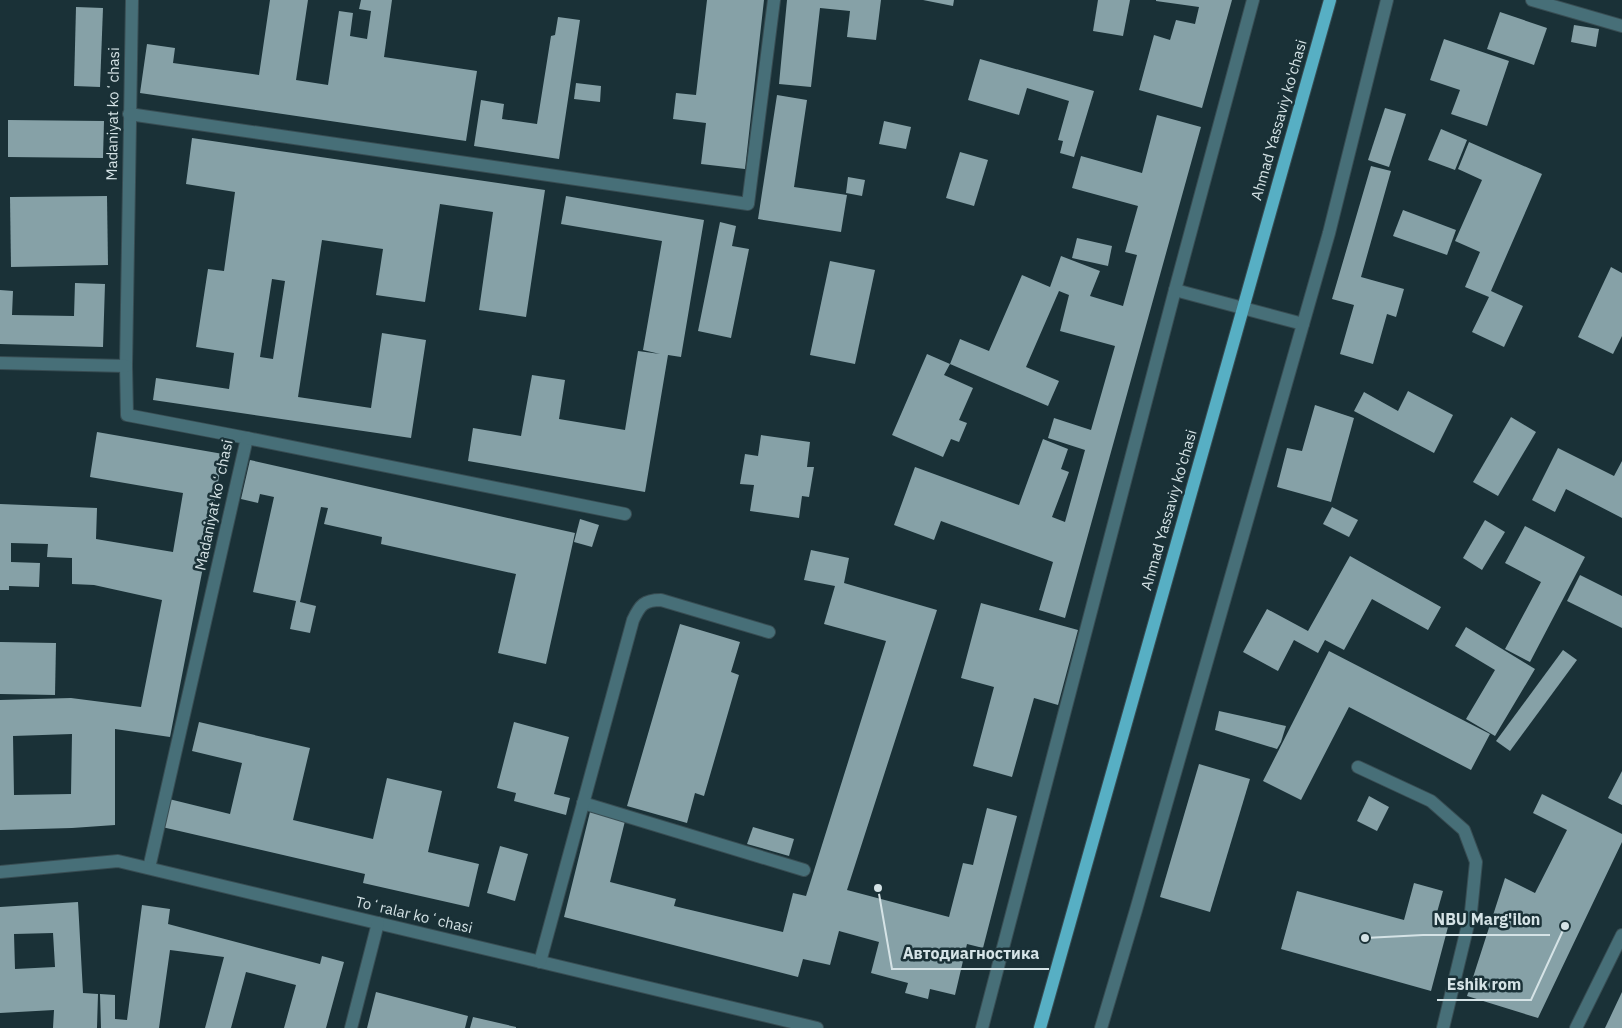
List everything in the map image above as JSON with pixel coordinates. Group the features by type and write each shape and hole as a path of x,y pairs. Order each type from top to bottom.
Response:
{"main road":[{"name":"Ahmad Yassaviy ko'chasi","path":"1040,1028 1330,0"}],"street":[{"name":"Madaniyat koʻchasi","path":"132,0 129,114 127,415 247,438 149,868"},
{"path":"129,114 748,204 774,0"},
{"path":"982,1028 1253,0"},
{"path":"1101,1028 1329,233 1387,0"},
{"path":"1532,0 1622,26"},
{"path":"1175,290 1302,324"},
{"path":"0,363 126,366"},
{"path":"247,438 624,514"},
{"path":"540,962 633,620 638,609 651,600 661,600 769,632"},
{"path":"1358,767 1432,801 1464,830 1476,862 1471,912 1443,1028"},
{"path":"583,803 804,870"},
{"name":"Toʻralar koʻchasi","path":"0,872 118,861 817,1028"},
{"path":"351,1028 378,923"},
{"path":"1576,1028 1622,934"}],"building":[{"path":"270,0 308,0 296,80 328,85 339,11 353,13 350,36 367,39 371,11 359,9 361,0 392,0 384,57 477,71 466,141 140,93 147,44 175,48 173,63 259,75"},
{"path":"707,0 764,0 745,169 701,164 706,123 673,119 676,93 696,95"},
{"path":"787,0 881,0 876,40 847,37 850,11 820,8 811,87 779,84"},
{"path":"923,0 954,0 953,6"},
{"path":"1098,0 1130,0 1123,36 1093,31"},
{"path":"1156,0 1232,0 1202,108 1139,90 1154,35 1170,40 1176,20 1195,24 1199,7"},
{"path":"76,7 103,8 100,87 74,86"},
{"path":"1500,12 1547,28 1534,65 1487,49"},
{"path":"558,17 580,20 559,159 474,146 481,100 504,104 502,119 537,124 551,36 555,35"},
{"path":"1574,25 1599,29 1596,47 1571,42"},
{"path":"1444,39 1509,61 1487,126 1451,114 1460,90 1430,80"},
{"path":"980,59 1094,91 1074,157 1060,153 1063,141 1058,140 1069,101 1027,88 1019,115 968,100"},
{"path":"576,83 601,86 600,102 574,99"},
{"path":"777,95 807,100 794,187 847,195 841,232 758,219"},
{"path":"1385,108 1406,114 1389,167 1368,160"},
{"path":"1157,115 1201,127 1065,618 1039,610 1053,562 941,521 934,540 894,525 915,467 1019,505 1043,439 1068,449 1061,469 1069,472 1052,517 1065,522 1085,450 1048,438 1054,418 1091,430 1115,346 1060,331 1069,295 1059,291 1026,367 1059,381 1048,406 950,364 960,339 989,351 1022,275 1050,287 1061,256 1100,271 1090,296 1123,306 1137,255 1125,252 1138,206 1072,188 1081,156 1142,173"},
{"path":"8,120 104,121 103,158 8,157"},
{"path":"884,121 911,127 906,149 879,144"},
{"path":"1441,129 1467,140 1455,170 1428,160"},
{"path":"192,138 545,190 526,317 479,310 493,212 440,204 425,302 376,295 383,249 322,240 298,397 371,408 382,333 426,340 411,438 153,400 156,378 229,389 234,353 196,347 208,269 224,271 235,192 186,184","holes":["272,279 285,281 273,359 260,357"]},
{"path":"1469,142 1542,174 1491,291 1523,306 1504,347 1472,332 1489,297 1465,287 1480,252 1455,241 1482,180 1458,169"},
{"path":"960,152 988,160 974,206 946,198"},
{"path":"1371,166 1391,171 1361,277 1404,289 1396,317 1387,314 1373,364 1340,354 1354,305 1332,299"},
{"path":"848,177 865,180 862,196 846,193"},
{"path":"107,196 108,265 11,267 10,197"},
{"path":"566,196 704,220 681,357 668,355 645,492 468,461 473,428 521,436 532,375 565,380 559,419 625,430 638,351 660,354 643,350 662,241 561,224"},
{"path":"1403,210 1456,230 1447,255 1393,236"},
{"path":"720,222 736,226 732,246 749,249 731,338 698,331"},
{"path":"1077,238 1112,246 1108,266 1072,258"},
{"path":"830,261 875,270 855,364 810,355"},
{"path":"1611,267 1622,273 1622,336 1613,354 1578,337"},
{"path":"75,283 105,284 103,347 0,344 0,290 13,291 12,315 74,316"},
{"path":"927,354 950,364 944,375 973,388 959,420 967,423 959,442 951,439 943,457 892,435"},
{"path":"1408,391 1453,415 1434,453 1354,411 1364,392 1398,411"},
{"path":"1315,405 1354,418 1331,502 1277,487 1287,448 1302,451"},
{"path":"1511,417 1536,432 1498,496 1473,482"},
{"path":"97,432 223,454 170,737 115,729 115,825 0,830 0,700 71,698 141,707 162,600 94,585 72,584 72,558 47,557 48,544 11,543 11,562 40,563 39,587 9,586 9,590 0,590 0,504 97,508 96,539 173,552 183,493 90,477","holes":["72,734 71,794 14,795 13,736"]},
{"path":"761,435 810,442 807,467 814,467 809,497 802,496 799,518 750,511 754,485 740,484 745,454 758,456"},
{"path":"1558,448 1614,476 1622,461 1622,518 1566,489 1555,512 1532,500"},
{"path":"250,460 575,533 546,664 498,653 516,574 381,544 382,537 324,524 328,508 321,507 300,602 316,606 310,633 290,629 296,601 253,592 274,497 260,494 258,503 241,499"},
{"path":"1332,507 1358,520 1349,537 1323,524"},
{"path":"580,519 599,525 592,547 574,542"},
{"path":"1485,520 1505,532 1482,570 1463,558"},
{"path":"1525,526 1585,557 1530,662 1505,649 1541,582 1505,563"},
{"path":"811,550 849,558 844,583 937,610 847,890 949,917 963,863 973,865 987,808 1017,816 983,948 967,944 955,995 930,989 928,999 905,993 908,983 871,973 879,942 839,931 830,965 803,959 798,977 564,917 590,812 625,821 610,882 676,899 674,906 783,932 793,893 806,896 886,641 824,624 835,586 804,580"},
{"path":"1350,556 1441,607 1428,630 1372,599 1344,650 1325,640 1318,653 1294,640 1278,671 1243,652 1267,609 1308,631"},
{"path":"1580,575 1622,596 1622,628 1567,601"},
{"path":"981,603 1078,630 1058,705 1034,698 1012,777 973,766 994,687 961,678"},
{"path":"680,624 740,642 731,672 739,675 704,796 695,793 687,823 627,806"},
{"path":"1466,627 1535,669 1495,736 1466,719 1495,670 1455,646"},
{"path":"0,642 56,643 55,695 0,694"},
{"path":"1563,650 1577,660 1510,751 1496,741"},
{"path":"1329,651 1490,734 1471,770 1349,707 1301,800 1263,781"},
{"path":"1219,711 1286,726 1277,749 1215,730"},
{"path":"199,722 310,748 293,820 373,839 387,778 442,791 428,852 479,864 469,907 363,883 365,874 162,827 169,799 230,814 242,763 192,751"},
{"path":"514,722 569,737 554,794 570,798 566,815 514,801 516,793 497,788"},
{"path":"1199,764 1250,779 1210,912 1160,897"},
{"path":"1622,771 1622,805 1608,798"},
{"path":"1542,794 1622,834 1622,842 1538,1018 1467,996 1505,878 1535,893 1567,830 1533,813"},
{"path":"1369,796 1389,807 1377,831 1357,821"},
{"path":"753,827 794,839 789,856 747,844"},
{"path":"500,846 528,854 515,901 487,893"},
{"path":"1414,883 1443,891 1434,923 1448,927 1431,991 1281,949 1297,891 1404,920"},
{"path":"78,902 83,993 98,994 97,1028 53,1028 54,1010 0,1013 0,907","holes":["53,933 55,967 15,969 14,934"]},
{"path":"142,905 170,909 168,924 320,964 322,956 344,962 326,1028 284,1028 296,985 246,972 231,1028 205,1028 224,957 170,950 159,1028 101,1028 100,994 115,995 115,1019 127,1020"},
{"path":"376,992 468,1016 465,1028 367,1028"},
{"path":"1622,992 1622,1028 1605,1028"},
{"path":"473,1017 516,1027 516,1028 470,1028"}],"place":[{"name":"Автодиагностика","path":"878,888"},
{"name":"Eshik rom","path":"1565,926"},
{"name":"NBU Marg'ilon","path":"1365,938"}]}
